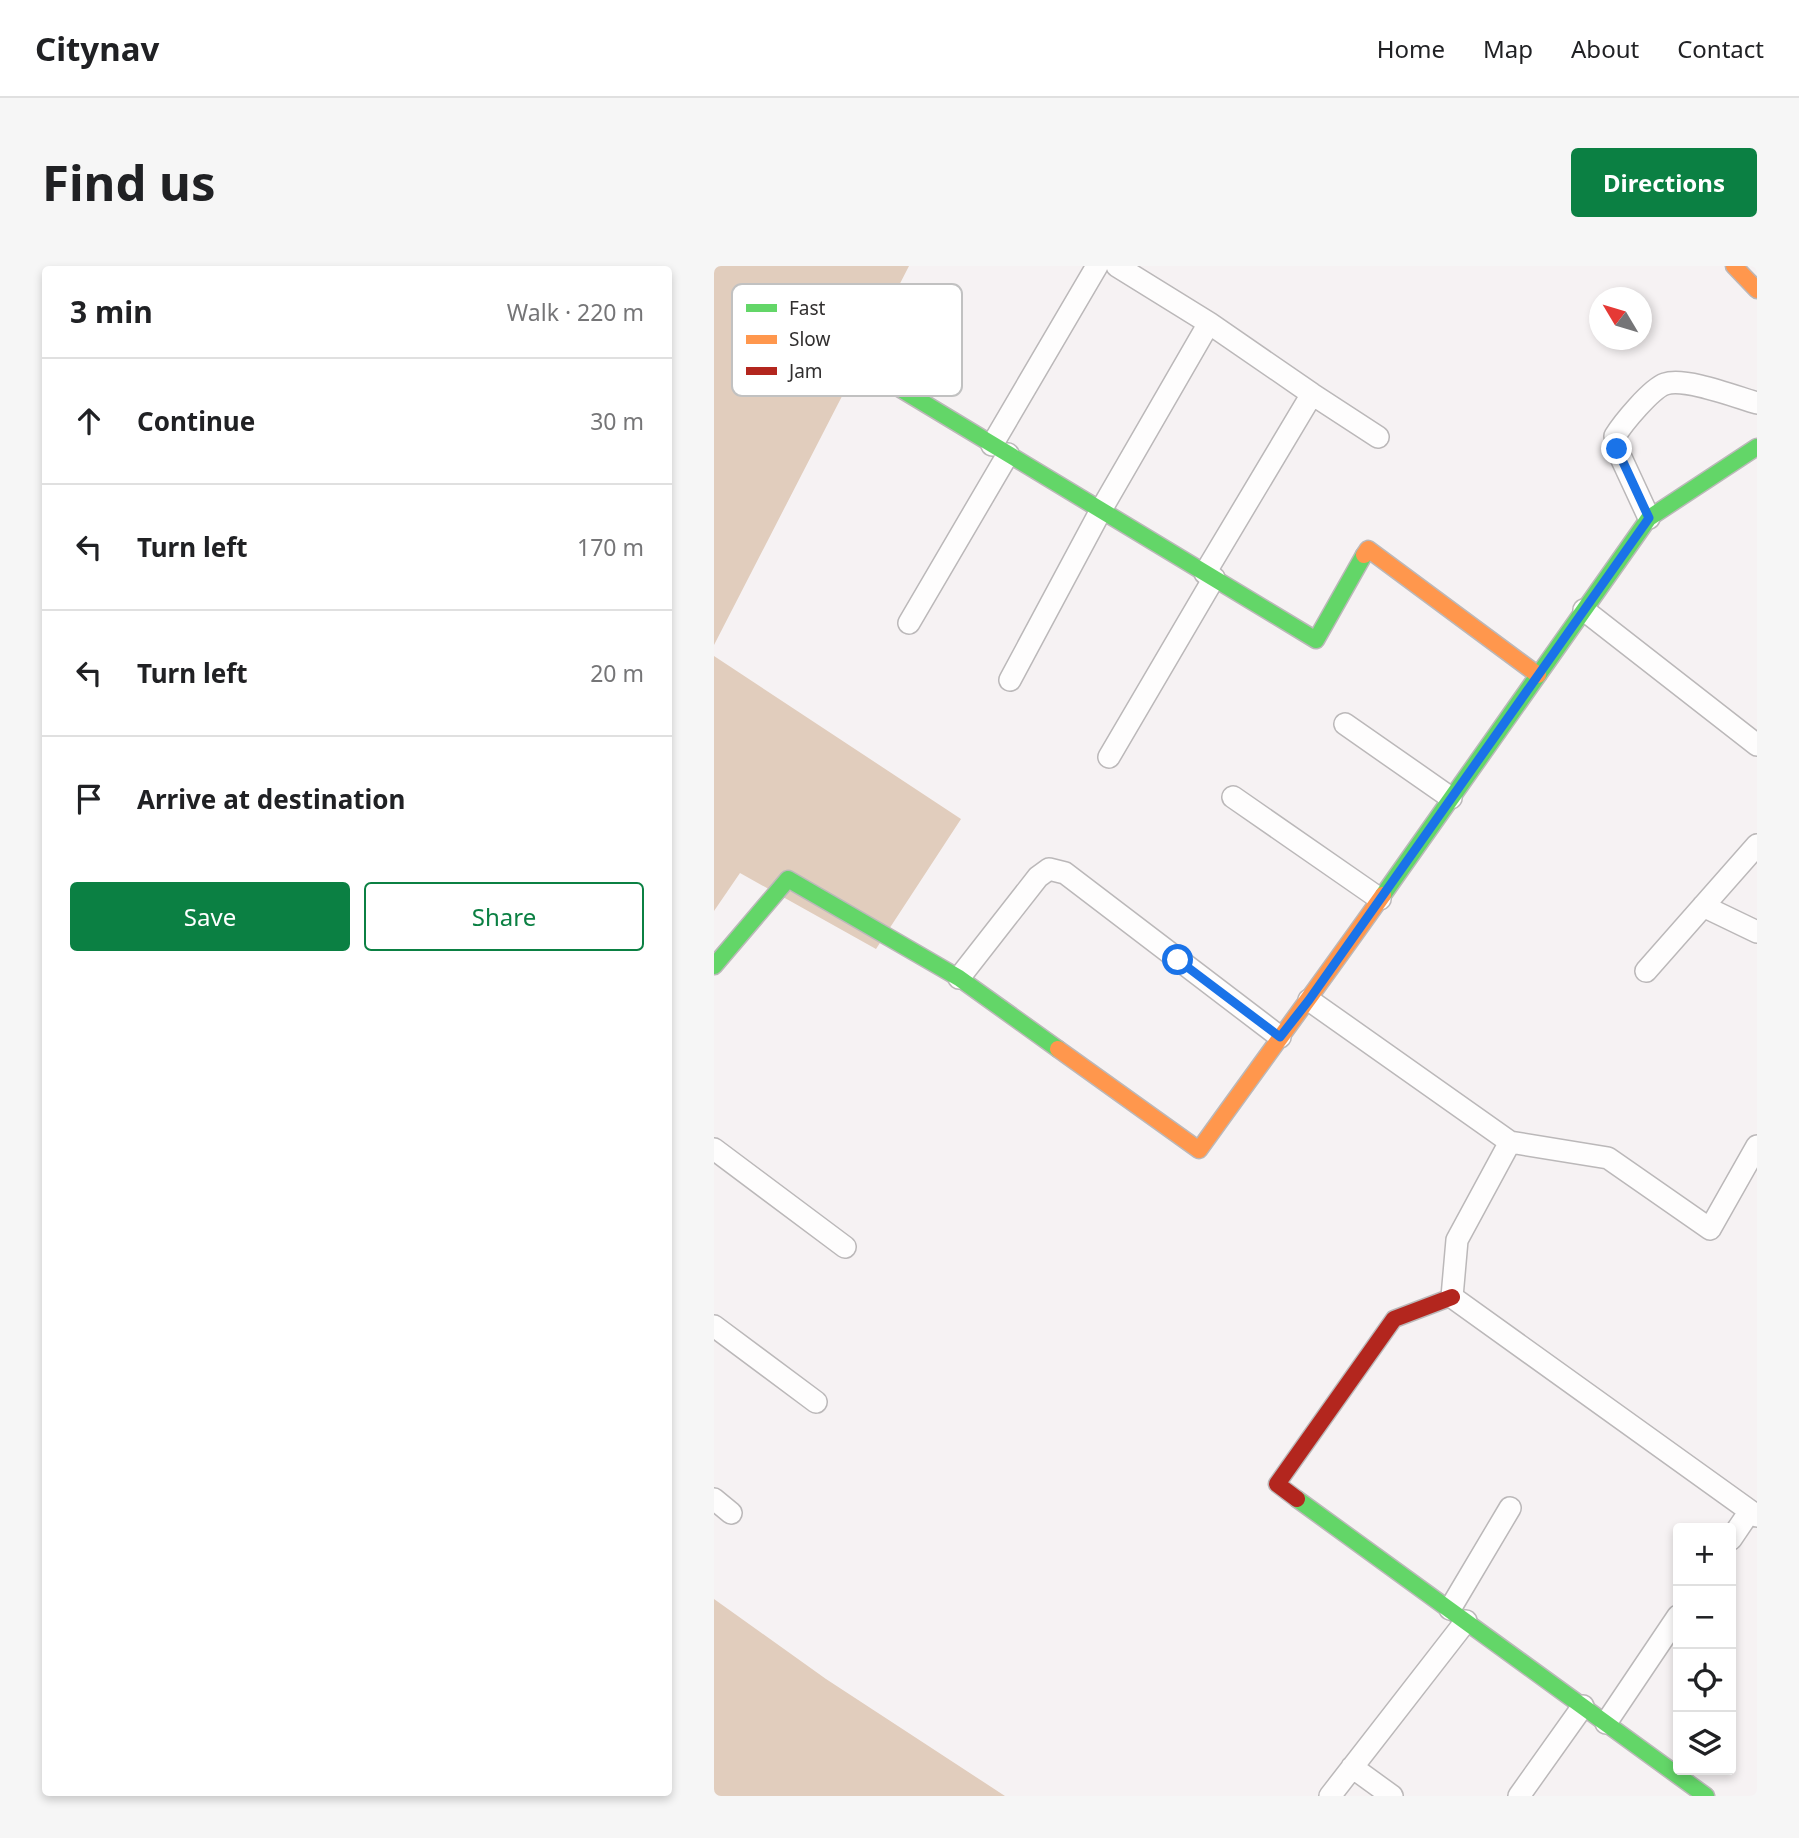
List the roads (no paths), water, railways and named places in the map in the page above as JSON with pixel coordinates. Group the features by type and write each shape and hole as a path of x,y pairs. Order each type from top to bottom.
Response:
{"street":[{"path":"909,623 1097,266"},
{"path":"1117,266 1209,323 1378,437"},
{"path":"1734,266 1757,290"},
{"path":"1010,680 1101,510 1209,323"},
{"path":"1649,518 1617,449 1615,436 1622,424 1664,384 1680,382 1757,403"},
{"path":"1109,757 1311,394"},
{"path":"911,396 1316,640 1368,549 1538,675"},
{"path":"714,965 788,879 959,978 1199,1150 1309,1000 1649,518 1757,447"},
{"path":"1584,610 1757,745"},
{"path":"1345,724 1451,798"},
{"path":"1233,797 1380,899"},
{"path":"1646,971 1757,845"},
{"path":"959,978 1038,877 1049,869 1065,873 1280,1037"},
{"path":"1703,906 1757,932"},
{"path":"1309,1000 1510,1142 1608,1158 1710,1228 1757,1146"},
{"path":"1452,1297 1457,1240 1510,1142"},
{"path":"714,1149 845,1247"},
{"path":"1452,1297 1754,1513 1736,1533"},
{"path":"1452,1297 1395,1319 1277,1484 1606,1723 1695,1793"},
{"path":"714,1326 816,1402"},
{"path":"714,1499 731,1513"},
{"path":"1330,1796 1458,1615 1510,1507"},
{"path":"1606,1723 1673,1623"},
{"path":"1519,1796 1583,1706"},
{"path":"1352,1767 1392,1796"}]}
